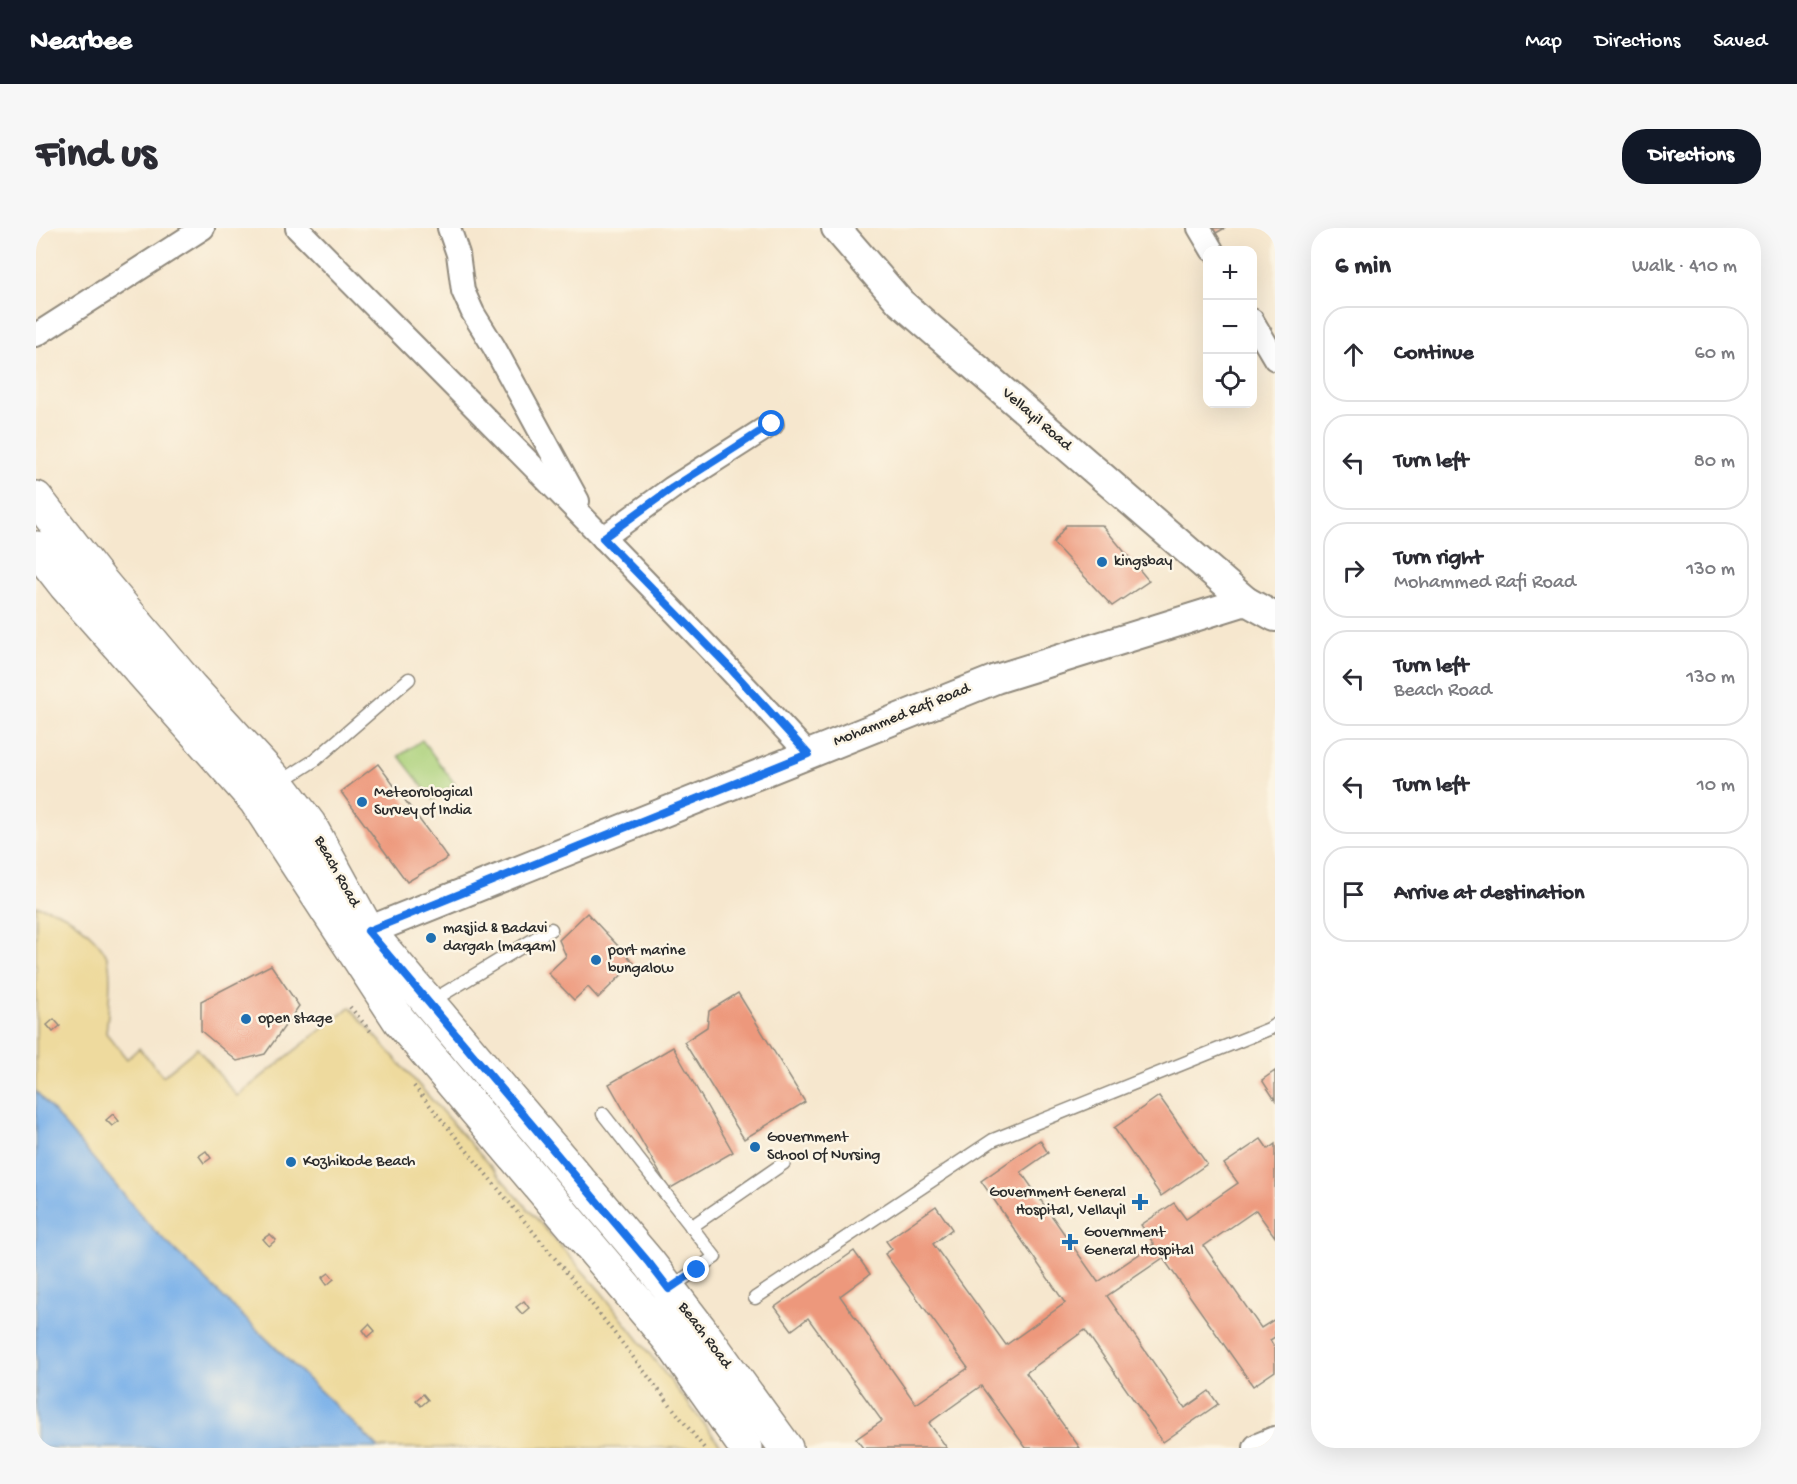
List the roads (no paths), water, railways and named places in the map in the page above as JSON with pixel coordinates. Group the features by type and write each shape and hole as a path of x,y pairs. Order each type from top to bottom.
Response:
{"main road":[{"name":"Beach Road","path":"36,498 99,579 190,688 278,783 309,824 368,931 649,1263 786,1448"},
{"name":"Beach Road","path":"36,548 65,585 255,800 399,1020 668,1338 746,1448"}],"street":[{"path":"36,335 203,228"},
{"path":"297,228 598,532 730,668 808,754"},
{"path":"449,228 458,254 463,291 473,313 598,532"},
{"name":"Vellayil Road","path":"836,228 900,302 1246,601"},
{"path":"1199,228 1210,246"},
{"path":"1257,328 1275,359"},
{"path":"598,532 772,424"},
{"path":"1246,601 1275,617"},
{"name":"Mohammed Rafi Road","path":"368,931 996,679 1246,601"},
{"path":"1258,1448 1275,1441"}],"lane":[{"path":"278,783 315,760 410,679"},
{"path":"429,1003 551,929"},
{"path":"755,1298 993,1140 1275,1025"},
{"path":"603,1114 715,1257 669,1289"},
{"path":"691,1227 784,1163"}],"water":[{"path":"36,1091 151,1227 379,1448 36,1448"}],"place":[{"name":"kingsbay","path":"1102,562"},
{"name":"Meteorological Survey of India","path":"362,802"},
{"name":"masjid & Badavi dargah (maqam)","path":"431,938"},
{"name":"port marine bungalow","path":"596,960"},
{"name":"open stage","path":"246,1019"},
{"name":"Government School Of Nursing","path":"755,1147"},
{"name":"Kozhikode Beach","path":"291,1162"},
{"name":"Government General Hospital, Vellayil","path":"1140,1202"},
{"name":"Government General Hospital","path":"1070,1242"}]}
